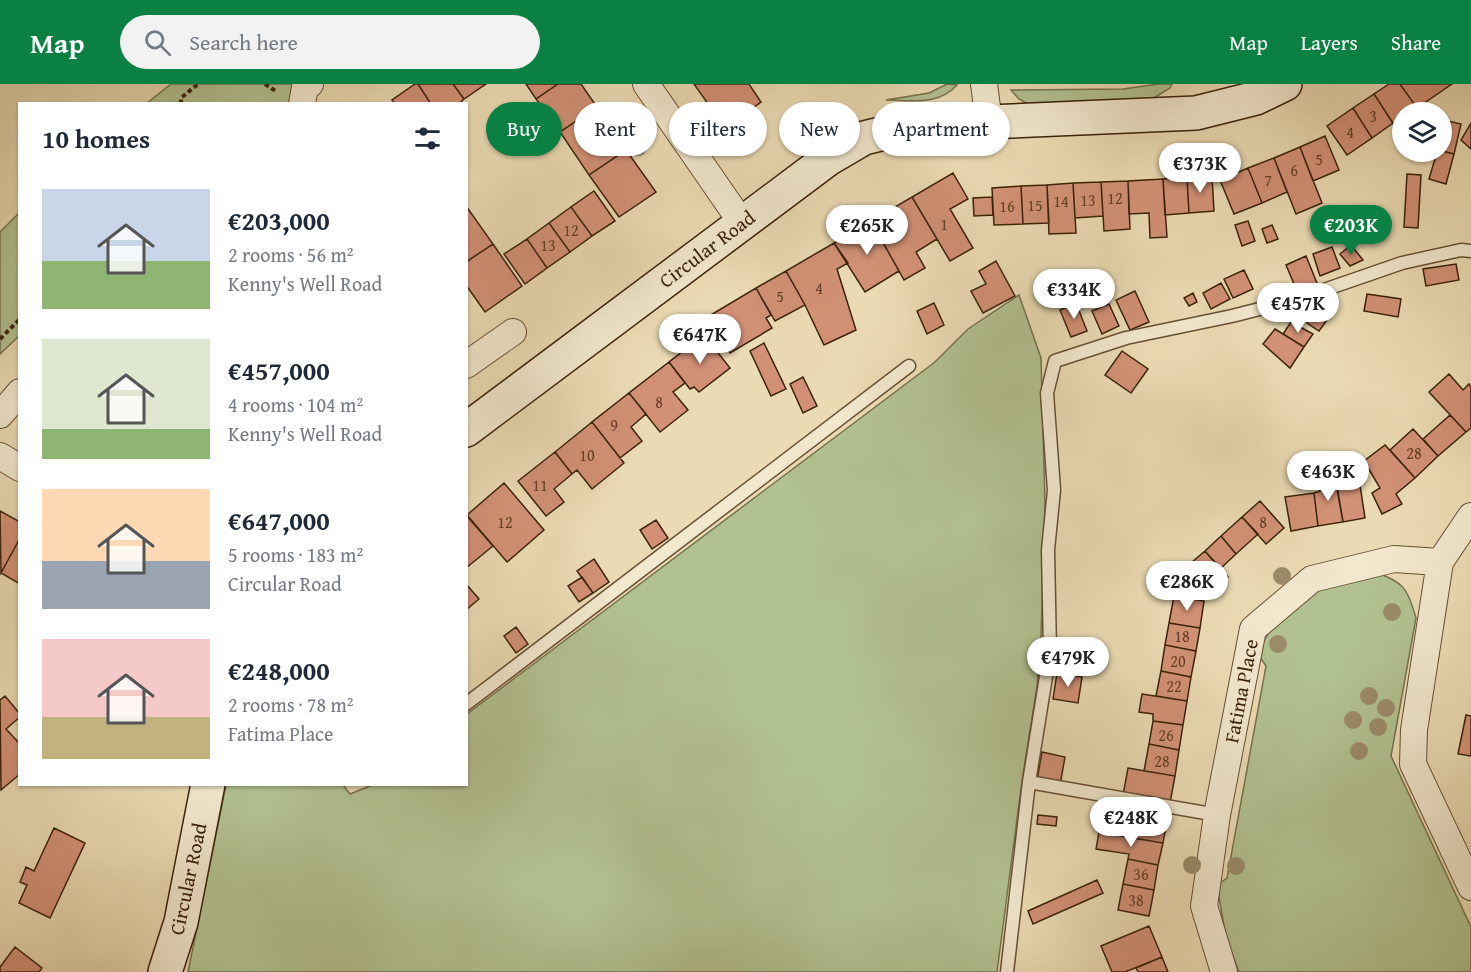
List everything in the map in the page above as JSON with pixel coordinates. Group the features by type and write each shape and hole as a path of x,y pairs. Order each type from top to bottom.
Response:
{"main road":[{"name":"Circular Road","path":"1010,121 1196,113 1256,98 1285,84"},
{"name":"Circular Road","path":"468,428 828,159 864,138 872,136"},
{"name":"Circular Road","path":"165,972 181,922 208,786"}],"street":[{"path":"302,102 305,87 310,84"},
{"path":"646,84 742,223"},
{"path":"984,84 986,102"},
{"path":"470,355 513,332"},
{"path":"0,415 18,394"},
{"path":"0,456 18,467"},
{"path":"1471,516 1440,562 1414,730 1413,764 1471,888"},
{"name":"Fatima Place","path":"1224,972 1204,906 1217,815 1253,629 1312,579 1394,559 1440,562"}],"lane":[{"path":"1007,972 1029,782 1050,652 1048,550 1054,490 1047,393 1055,360 1126,338 1295,300 1402,263 1461,250 1471,251"},
{"path":"468,702 909,366"},
{"path":"1029,782 1217,815"}],"path":[{"path":"181,102 181,98 198,84"},
{"path":"0,339 18,322"}],"green space":[{"path":"171,84 304,84 300,102 148,102"},
{"path":"947,84 957,85 950,92 933,99 886,100 929,93"},
{"path":"1172,84 1170,88 1154,98 1028,104 1019,99 1011,90 1123,89"},
{"path":"18,214 18,337 0,354 0,232"},
{"path":"1019,295 1041,358 1045,504 1041,636 1037,686 997,972 188,972 226,786 344,786 350,794 370,786 468,786 468,713 935,362 968,329"},
{"path":"1375,572 1399,583 1407,593 1416,618 1391,756 1471,927 1471,972 1239,972 1226,938 1217,885 1227,878 1266,666 1257,653 1272,627 1320,588"}],"building":[{"path":"418,84 430,102 394,102 392,100"},
{"path":"418,84 453,84 464,99 461,102 430,102"},
{"path":"453,84 486,84 464,99"},
{"path":"526,84 558,84 536,99"},
{"path":"558,84 581,84 594,102 574,102 574,123 562,131 562,102 538,102 536,99"},
{"path":"694,84 749,84 761,102 707,102"},
{"path":"1389,84 1400,84 1413,102 1392,102 1392,122 1374,94"},
{"path":"1400,84 1452,84 1426,102 1413,102"},
{"path":"1374,94 1392,124 1372,138 1353,108"},
{"path":"1353,108 1372,138 1347,155 1327,126"},
{"path":"1452,122 1461,124 1454,154 1452,154"},
{"path":"574,123 574,153 562,135 562,131"},
{"path":"1471,123 1471,149 1461,140"},
{"path":"1325,136 1339,170 1313,181 1300,147"},
{"path":"1300,147 1322,203 1296,214 1274,158"},
{"path":"576,156 617,156 589,175"},
{"path":"617,156 630,156 656,192 619,217 589,175"},
{"path":"1274,158 1287,192 1262,203 1248,168"},
{"path":"1434,162 1452,162 1446,184 1429,179"},
{"path":"1248,168 1262,203 1234,214 1220,180"},
{"path":"953,173 968,199 950,209 973,248 950,261 912,197"},
{"path":"1407,174 1421,175 1418,228 1404,227"},
{"path":"1212,176 1214,211 1189,213 1187,177"},
{"path":"1187,177 1189,213 1165,215 1163,179"},
{"path":"1163,179 1167,237 1150,238 1149,213 1129,214 1128,181"},
{"path":"1128,181 1130,229 1104,231 1101,182"},
{"path":"1101,182 1103,216 1075,218 1073,183"},
{"path":"1073,183 1076,233 1049,234 1047,185"},
{"path":"1047,185 1049,223 1023,224 1021,186"},
{"path":"1021,186 1023,224 994,225 992,188"},
{"path":"594,191 615,221 592,236 571,207"},
{"path":"912,197 937,239 916,252 925,268 904,280 871,221"},
{"path":"992,197 993,215 974,216 973,198"},
{"path":"571,207 592,236 570,252 549,223"},
{"path":"468,209 493,244 468,261"},
{"path":"871,221 899,271 865,292 834,243"},
{"path":"1248,221 1255,241 1242,246 1235,225"},
{"path":"549,223 570,252 547,268 527,239"},
{"path":"1272,225 1278,239 1267,243 1262,229"},
{"path":"527,239 547,268 525,284 504,254"},
{"path":"834,243 848,263 837,269 856,330 824,345 786,271"},
{"path":"493,244 522,286 485,312 468,288 468,261"},
{"path":"1351,245 1363,260 1350,266 1340,254"},
{"path":"1332,247 1340,268 1320,276 1313,254"},
{"path":"1306,256 1317,283 1297,291 1286,265"},
{"path":"996,261 1015,296 983,313 971,291 986,284 979,271"},
{"path":"1456,264 1459,280 1426,286 1423,269"},
{"path":"1244,270 1253,289 1233,298 1224,279"},
{"path":"786,271 805,305 775,321 756,288"},
{"path":"1221,283 1230,299 1211,309 1203,293"},
{"path":"756,288 771,315 766,318 772,328 730,353 709,316"},
{"path":"1135,291 1149,322 1130,330 1116,300"},
{"path":"1193,293 1197,302 1189,306 1184,298"},
{"path":"1367,294 1401,299 1398,317 1364,311"},
{"path":"934,303 944,325 927,334 917,311"},
{"path":"1076,303 1087,331 1071,337 1060,310"},
{"path":"1109,304 1119,326 1102,334 1092,311"},
{"path":"1319,305 1332,313 1319,331 1307,323"},
{"path":"1291,322 1313,334 1304,347 1283,334"},
{"path":"1275,329 1304,347 1290,368 1263,344"},
{"path":"704,335 730,368 699,392 694,387 690,389 669,362"},
{"path":"764,343 786,389 771,396 750,351"},
{"path":"1122,351 1148,369 1131,393 1105,375"},
{"path":"669,362 685,383 673,392 688,410 660,432 629,393"},
{"path":"1449,374 1463,390 1469,384 1471,387 1471,428 1466,432 1429,392"},
{"path":"803,377 817,406 803,413 790,384"},
{"path":"629,393 646,414 631,427 642,441 620,458 592,422"},
{"path":"1450,415 1466,432 1438,456 1423,439"},
{"path":"592,422 624,463 592,489 577,470 572,474 555,452"},
{"path":"1413,429 1438,456 1415,478 1390,450"},
{"path":"1385,445 1415,478 1396,494 1402,504 1382,514 1372,493 1380,488 1364,461"},
{"path":"555,452 572,474 554,489 564,502 546,516 518,481"},
{"path":"1335,474 1343,522 1318,526 1314,493 1320,491 1318,477"},
{"path":"504,483 544,530 507,562 468,514"},
{"path":"1360,485 1365,518 1343,522 1337,489"},
{"path":"1314,493 1318,526 1291,531 1285,497"},
{"path":"1260,501 1284,528 1266,544 1242,517"},
{"path":"0,511 18,521 18,542 1,573"},
{"path":"468,517 493,546 468,566"},
{"path":"1242,517 1258,534 1236,554 1221,536"},
{"path":"656,520 668,538 652,549 640,530"},
{"path":"1221,536 1236,554 1220,569 1205,551"},
{"path":"18,542 18,583 1,573"},
{"path":"1205,551 1228,577 1209,594 1185,568"},
{"path":"594,559 609,582 593,593 577,571"},
{"path":"582,577 593,593 579,602 568,586"},
{"path":"468,586 479,599 468,608"},
{"path":"1174,596 1204,601 1200,628 1169,623"},
{"path":"1169,623 1200,628 1196,651 1165,645"},
{"path":"516,627 528,644 516,653 504,636"},
{"path":"1165,645 1196,651 1191,677 1161,671"},
{"path":"1161,671 1191,677 1187,701 1156,696"},
{"path":"1057,673 1082,677 1078,703 1053,699"},
{"path":"1142,694 1187,701 1183,725 1153,721 1153,714 1139,712"},
{"path":"5,696 18,712 18,719 6,729 18,742 18,776 1,790 0,700"},
{"path":"1466,715 1471,716 1471,756 1458,754"},
{"path":"1153,721 1183,725 1179,750 1149,744"},
{"path":"1149,744 1179,750 1175,776 1144,771"},
{"path":"1042,752 1065,757 1060,785 1037,780"},
{"path":"1128,768 1175,776 1170,803 1123,795"},
{"path":"1114,805 1168,816 1163,843 1108,834"},
{"path":"1038,815 1057,817 1056,826 1037,824"},
{"path":"54,828 85,843 50,918 19,903 27,885 20,882 26,867 34,871"},
{"path":"1099,832 1163,843 1158,865 1128,859 1129,854 1096,849"},
{"path":"1128,859 1158,865 1154,890 1123,884"},
{"path":"1097,880 1103,893 1033,924 1028,911"},
{"path":"1123,884 1154,890 1149,916 1118,910"},
{"path":"1149,926 1162,957 1125,972 1112,972 1101,946"},
{"path":"15,947 42,968 39,972 0,972 0,967"},
{"path":"1162,957 1168,972 1138,972 1136,968"}]}
